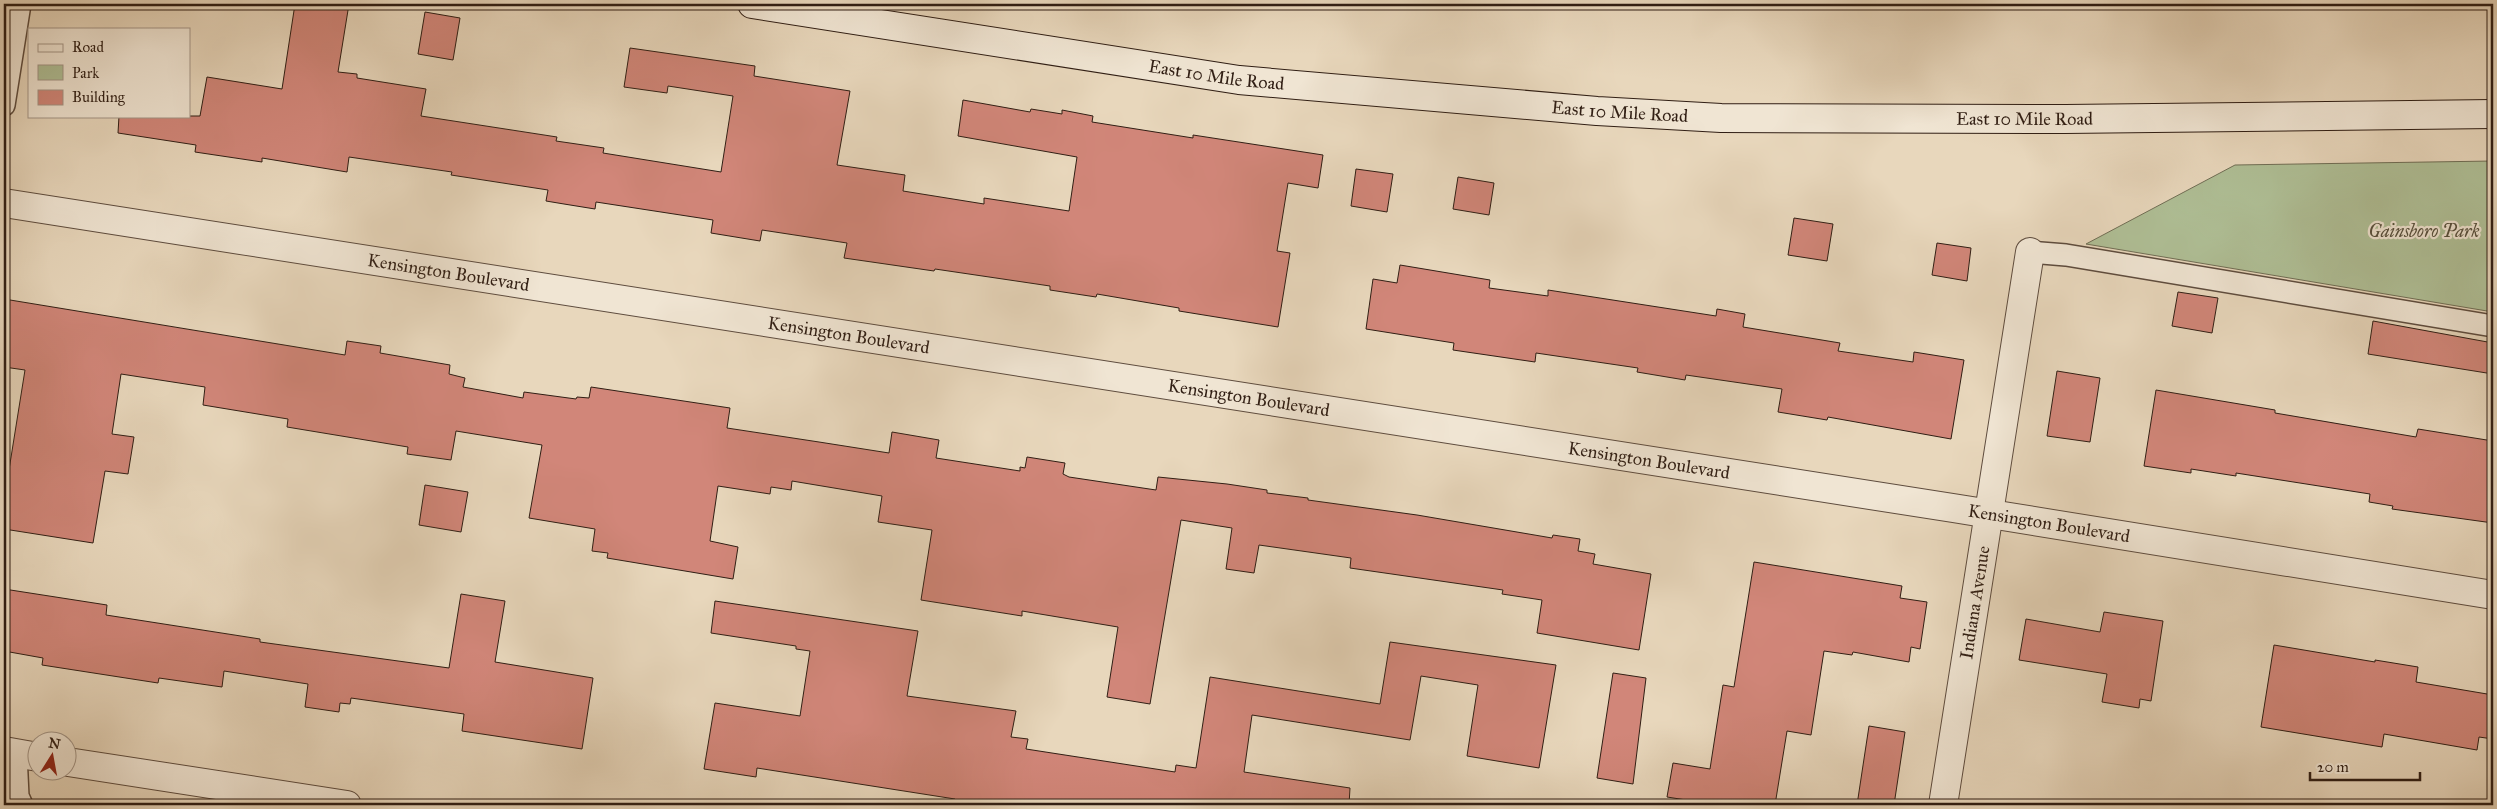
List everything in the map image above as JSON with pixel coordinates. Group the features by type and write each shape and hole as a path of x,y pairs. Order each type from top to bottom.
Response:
{"street":[{"name":"East 10 Mile Road","path":"752,4 1239,80 1598,111 1721,118 2055,119 2493,114"},
{"name":"Kensington Boulevard","path":"4,203 1988,513 2493,595"},
{"name":"Indiana Avenue","path":"1943,805 2030,252"},
{"path":"78,764 347,805"}],"lane":[{"path":"4,105 20,4"},
{"path":"2030,252 2066,256 2493,326"},
{"path":"19,754 18,796 22,805"}],"green space":[{"name":"Gainsboro Park","path":"2493,161 2493,312 2086,244 2235,165"}],"building":[{"path":"295,4 349,4 338,72 357,74 357,78 426,89 421,116 557,137 556,141 604,148 603,153 721,172 733,96 668,86 667,93 624,87 630,48 755,66 754,76 850,91 837,165 905,175 903,191 984,204 984,198 1069,211 1077,157 958,136 963,100 1030,112 1031,109 1062,114 1062,110 1093,116 1092,122 1193,138 1193,135 1323,155 1318,188 1288,183 1277,251 1290,253 1278,327 1179,311 1179,308 1097,294 1096,297 1050,290 1050,286 844,258 847,243 762,230 760,241 711,233 713,220 596,202 595,209 546,201 548,190 451,175 452,172 349,157 347,172 262,158 262,162 195,152 196,145 118,133 119,118 190,118 190,116 200,116 207,77 282,89"},
{"path":"425,12 460,18 453,60 418,54"},
{"path":"1356,169 1393,174 1387,212 1351,206"},
{"path":"1458,177 1494,183 1489,215 1453,209"},
{"path":"1794,218 1833,224 1827,261 1788,255"},
{"path":"1937,243 1971,248 1967,281 1932,275"},
{"path":"1400,265 1490,280 1489,288 1548,296 1548,290 1716,316 1717,309 1745,314 1743,327 1840,343 1838,351 1913,362 1914,352 1964,360 1951,439 1828,417 1827,420 1778,412 1782,389 1686,375 1685,380 1637,372 1638,368 1536,353 1535,362 1453,350 1454,343 1366,329 1373,279 1397,283"},
{"path":"2178,292 2218,298 2212,333 2172,326"},
{"path":"4,299 345,355 347,341 381,346 380,353 450,365 449,374 465,378 463,387 523,398 524,392 576,399 577,397 589,398 591,387 730,408 727,428 889,453 892,432 939,440 936,458 1020,471 1020,467 1025,468 1027,457 1065,463 1063,474 1069,477 1156,490 1158,477 1227,484 1267,490 1267,493 1308,498 1308,500 1417,515 1552,538 1553,535 1580,539 1578,551 1595,554 1593,564 1651,574 1639,650 1537,633 1542,600 1502,594 1503,590 1350,568 1351,558 1259,545 1254,573 1226,569 1232,528 1181,520 1150,704 1107,697 1118,627 1022,611 1022,616 921,600 932,530 878,522 882,496 792,481 791,490 771,487 770,494 718,486 710,541 738,547 733,579 607,558 608,553 592,551 595,529 529,518 542,445 456,431 451,460 407,454 408,447 287,427 288,419 203,405 205,387 121,374 112,434 134,437 128,474 105,471 93,543 4,529 4,501 25,370 4,367"},
{"path":"2373,321 2493,343 2493,374 2368,354"},
{"path":"2057,371 2100,378 2090,442 2047,436"},
{"path":"2156,390 2416,437 2418,429 2493,441 2493,523 2392,509 2393,506 2369,502 2370,494 2236,473 2236,476 2191,469 2191,473 2144,466"},
{"path":"425,485 468,492 461,532 419,525"},
{"path":"1754,562 1902,586 1900,598 1927,602 1920,649 1911,647 1909,662 1853,652 1852,655 1824,651 1811,735 1787,731 1775,805 1718,805 1667,797 1673,763 1710,769 1723,685 1734,687"},
{"path":"4,589 107,605 106,615 260,639 260,642 449,668 461,594 505,601 495,662 593,678 582,749 462,731 464,714 351,698 350,704 340,703 339,712 305,707 308,684 224,671 222,687 159,678 158,683 42,665 43,658 4,651"},
{"path":"715,601 918,631 907,696 1016,711 1011,737 1028,739 1026,749 1175,772 1176,765 1196,768 1210,677 1380,704 1390,642 1556,665 1539,768 1467,756 1478,685 1421,676 1410,740 1252,715 1244,772 1350,788 1349,805 954,805 955,799 757,768 756,777 704,769 715,703 800,716 810,651 796,649 796,646 711,633"},
{"path":"2104,612 2163,621 2151,701 2140,699 2139,708 2102,702 2107,674 2019,660 2026,619 2100,632"},
{"path":"2274,645 2375,662 2375,660 2418,667 2416,682 2493,695 2493,739 2479,737 2477,750 2384,734 2382,747 2261,727"},
{"path":"1613,673 1646,678 1633,784 1597,778"},
{"path":"1869,726 1905,732 1894,805 1857,805"}]}
